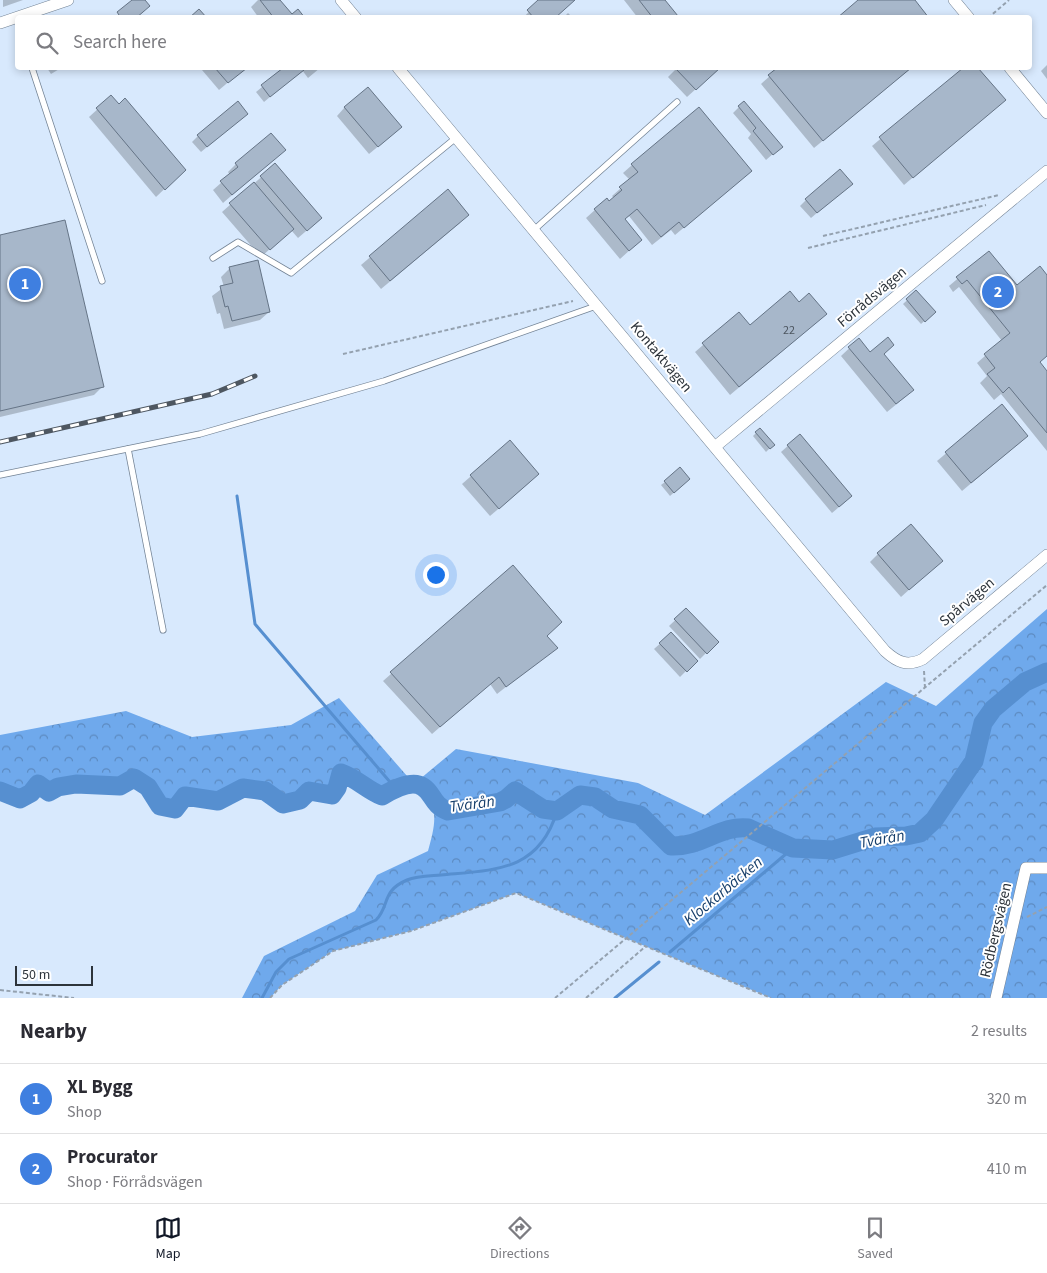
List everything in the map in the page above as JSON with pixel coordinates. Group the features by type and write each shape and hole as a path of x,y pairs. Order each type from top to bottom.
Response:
{"street":[{"path":"31,15 68,0"},
{"path":"341,0 354,15"},
{"path":"954,0 966,15"},
{"path":"0,23 15,21"},
{"name":"Kontaktvägen","path":"400,70 716,446 884,651 903,663"},
{"path":"1012,70 1047,113"},
{"name":"Förrådsvägen","path":"716,446 1047,171"},
{"name":"Spårvägen","path":"903,663 913,664 922,659 1047,555"},
{"name":"Rödbergsvägen","path":"1000,997 1012,924 1026,868 1047,868"}],"lane":[{"path":"33,70 102,281"},
{"path":"534,229 677,102"},
{"path":"213,258 238,242 291,273 457,137"},
{"path":"0,475 200,434 384,381 598,305"},
{"path":"128,449 163,630"}],"path":[{"path":"992,15 1009,0"},
{"path":"823,236 999,195"},
{"path":"808,248 986,205"},
{"path":"343,354 572,301"},
{"path":"555,998 1047,586"},
{"path":"922,659 925,688"},
{"path":"270,998 282,985 333,951 411,931 516,893 771,998"},
{"path":"1012,924 1047,907"},
{"path":"586,998 646,946"},
{"path":"0,990 74,998"}],"green space":[{"path":"1047,609 1047,998 771,998 516,893 411,931 333,951 282,985 270,998 242,998 264,956 355,911 377,875 428,851 434,826 434,811 424,787 407,786 382,796 341,773 337,788 332,795 309,791 300,800 283,804 265,791 243,788 218,801 185,796 175,809 160,806 148,787 134,778 120,786 76,784 58,787 49,792 38,784 31,793 20,799 0,791 0,735 126,711 192,737 291,725 339,698 414,784 456,749 638,783 705,815 886,682 936,706"}],"building":[{"path":"132,0 145,0 150,6 140,15 119,15 117,12"},
{"path":"260,0 280,0 292,14 298,9 303,15 272,15"},
{"path":"538,0 575,0 558,15 531,15 527,10"},
{"path":"639,0 665,0 677,15 651,15"},
{"path":"858,0 915,0 927,15 840,15"},
{"path":"199,9 204,15 192,15"},
{"path":"217,70 244,70 228,83"},
{"path":"280,70 304,70 270,97 261,85"},
{"path":"677,70 718,70 696,90"},
{"path":"774,70 909,70 823,141 768,75"},
{"path":"961,70 980,70 1006,100 913,178 879,137"},
{"path":"368,87 402,127 378,147 344,107"},
{"path":"111,95 119,104 125,98 186,170 165,190 96,108"},
{"path":"238,101 248,114 207,147 197,135"},
{"path":"744,101 783,147 773,155 753,131 756,128 738,106"},
{"path":"699,107 752,171 684,228 679,222 661,237 637,209 625,219 642,240 629,251 594,209 607,198 609,201 622,190 619,187 638,172 631,164"},
{"path":"271,133 286,150 232,195 220,181 238,167 235,163"},
{"path":"275,163 322,218 307,231 260,176"},
{"path":"840,169 853,184 817,213 805,199"},
{"path":"254,182 294,229 270,250 229,203"},
{"path":"448,189 469,215 390,281 369,256"},
{"path":"65,220 104,387 0,411 0,235"},
{"path":"989,251 1017,285 1040,266 1047,275 1047,356 1040,362 1047,371 1047,433 1009,387 1003,393 987,374 995,368 984,354 1010,333 967,280 962,284 956,277"},
{"path":"258,260 270,312 232,321 228,306 225,307 220,286 233,283 229,267"},
{"path":"916,290 936,312 925,322 906,299"},
{"path":"790,291 799,302 809,293 827,314 739,387 702,343 739,312 750,325"},
{"path":"888,337 894,345 884,354 914,390 896,404 848,347 859,338 870,352"},
{"path":"1002,404 1028,436 971,483 945,452"},
{"path":"760,428 775,445 770,449 755,432"},
{"path":"800,434 852,496 839,507 787,445"},
{"path":"510,440 539,474 499,509 470,475"},
{"path":"680,467 690,479 674,493 664,481"},
{"path":"911,524 943,561 909,590 877,553"},
{"path":"513,565 562,622 547,636 558,648 506,687 499,677 440,727 390,672"},
{"path":"686,608 719,642 707,654 674,619"},
{"path":"671,632 698,661 687,672 659,643"}],"waterway":[{"path":"237,496 255,624 396,789"},
{"name":"Tvärån","path":"0,791 20,799 31,793 38,784 49,792 58,787 76,784 120,786 134,778 148,787 160,806 175,809 185,796 218,801 243,788 265,791 283,804 300,800 309,791 332,795 337,788 341,773 382,796 402,786 418,785 423,787 439,806 448,811 500,802 515,791 543,809 557,811 580,795 595,797 613,809 640,815 671,846 692,843 729,830 748,828 793,848 833,850 875,837 906,836 920,833 934,820 974,761 983,723 993,709 1025,682 1047,672"},
{"path":"262,998 276,972 289,959 376,920 389,894 399,884 424,876 496,869 512,864 526,857 539,846 549,831 557,811"},
{"name":"Klockarbäcken","path":"670,952 793,848"},
{"name":"Klockarbäcken","path":"615,998 659,962"}],"railway":[{"path":"0,442 212,394 255,376"}],"place":[{"name":"XL Bygg","path":"25,284"},
{"name":"Procurator","path":"998,292"}]}
